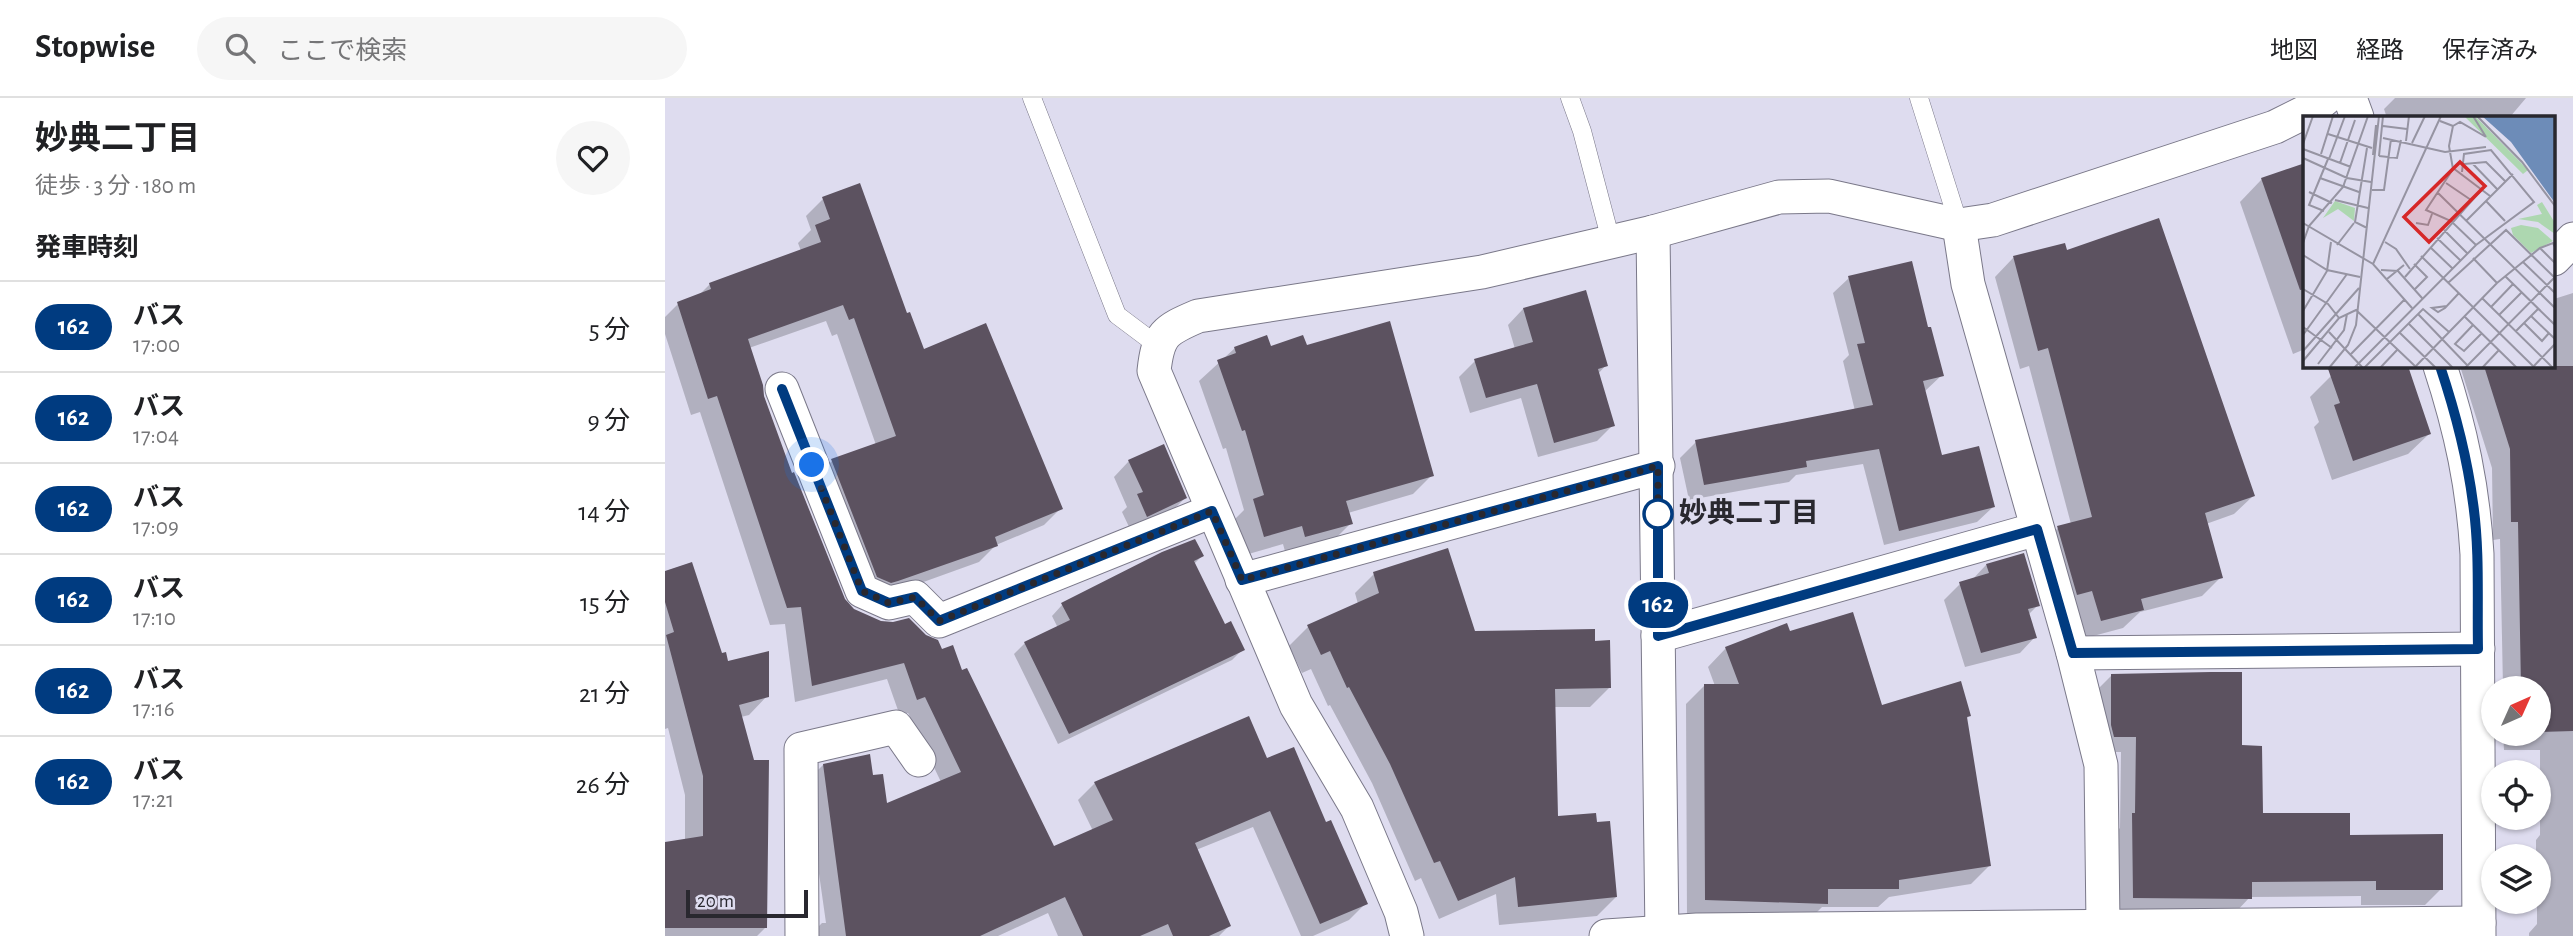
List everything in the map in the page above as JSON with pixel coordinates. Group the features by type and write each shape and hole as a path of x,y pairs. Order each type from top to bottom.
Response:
{"street":[{"path":"1407,936 1401,912 1357,808 1296,705 1154,371 1157,345 1174,326 1198,316 1482,272 1653,232 1779,197 1829,196 1959,225 1993,220 2275,127 2315,107 2326,98"},
{"path":"2350,98 2357,116"},
{"path":"1959,225 1968,284 2073,653 2101,765 2103,925"},
{"path":"1653,232 1662,934"},
{"path":"2555,258 2573,239"},
{"path":"1606,936 2103,925 2479,930 2477,554 2474,505 2466,455 2441,368"},
{"path":"782,389 862,591 889,603 915,597 939,621 1212,511"},
{"path":"1242,580 1658,466"},
{"path":"1658,636 2037,529"},
{"path":"2073,653 2478,649"},
{"path":"802,936 801,748 896,727 919,760"}],"lane":[{"path":"1032,98 1117,315 1157,345"},
{"path":"1570,98 1582,131 1611,241"},
{"path":"1919,98 1959,225"}],"building":[{"path":"2303,164 2303,289 2300,290 2261,178"},
{"path":"860,183 907,313 910,312 924,349 986,323 1063,509 995,537 998,546 891,583 877,577 831,459 896,436 854,318 849,320 843,305 748,339 764,396 792,473 794,472 845,599 854,609 881,621 893,622 909,618 926,635 938,640 942,649 953,645 962,670 967,668 1054,846 1113,820 1094,782 1249,716 1267,758 1294,747 1326,822 1331,820 1368,904 1320,924 1270,811 1195,843 1231,926 1209,936 1173,936 1168,924 1140,936 1083,936 1065,897 980,936 846,936 823,764 870,754 873,775 883,774 887,803 961,772 925,697 917,700 904,663 812,686 801,607 787,608 717,396 708,399 677,302 711,289 709,283 821,242 815,225 830,219 822,197"},
{"path":"2159,218 2255,496 2205,513 2223,578 2141,599 2144,610 2101,621 2092,591 2077,595 2057,526 2092,517 2048,348 2038,351 2013,256 2065,243 2067,250"},
{"path":"1912,261 1928,327 1931,327 1944,376 1923,381 1942,455 1979,446 1995,507 1899,531 1879,449 1806,461 1807,467 1704,485 1695,440 1873,405 1857,344 1865,343 1848,276"},
{"path":"1586,290 1608,366 1598,369 1615,426 1554,443 1537,384 1486,398 1474,359 1533,342 1523,308"},
{"path":"1390,321 1434,476 1346,501 1353,524 1305,537 1302,526 1264,537 1253,499 1264,495 1245,430 1242,431 1217,360 1236,353 1234,347 1267,335 1271,346 1303,335 1307,345"},
{"path":"2573,366 2573,731 2551,732 2551,676 2521,676 2518,522 2511,522 2510,449 2485,368"},
{"path":"2328,368 2409,368 2431,434 2353,461 2334,405 2340,403"},
{"path":"1164,444 1187,498 1147,517 1137,494 1143,492 1128,460"},
{"path":"1195,539 1204,556 1194,561 1225,624 1231,621 1245,650 1069,734 1024,642 1070,620 1061,603 1162,552"},
{"path":"1448,548 1475,631 1595,629 1595,641 1610,640 1611,688 1555,689 1558,816 1596,813 1597,822 1610,821 1617,897 1518,907 1515,877 1458,901 1440,861 1434,863 1390,764 1349,687 1347,688 1330,651 1321,655 1307,625 1379,593 1373,572"},
{"path":"2024,553 2040,606 2028,609 2037,638 1981,653 1959,582 1989,573 1986,564"},
{"path":"692,562 722,653 726,652 728,661 769,651 769,697 739,705 754,760 769,760 767,928 665,928 665,842 703,836 703,776 666,635 674,632 665,602 665,571"},
{"path":"1853,612 1882,705 1961,681 1971,716 1967,717 1991,866 1899,880 1899,889 1828,889 1828,904 1705,900 1704,684 1739,684 1725,647 1787,623 1790,631"},
{"path":"2242,672 2242,745 2262,746 2263,813 2350,813 2350,835 2443,834 2443,890 2376,890 2376,881 2252,882 2252,899 2133,898 2132,813 2135,813 2136,737 2114,737 2111,725 2111,674"}],"bus line":[{"name":"162","path":"782,389 862,591 889,603 915,597 939,621 1212,511 1242,580 1658,466 1658,636 2037,529 2073,653 2478,649 2474,505 2466,455 2441,368"}],"place":[{"name":"妙典二丁目","path":"1658,514"}],"route":[{"path":"812,465 862,591 889,603 915,597 939,621 1212,511 1242,580 1658,466 1658,514"}]}
